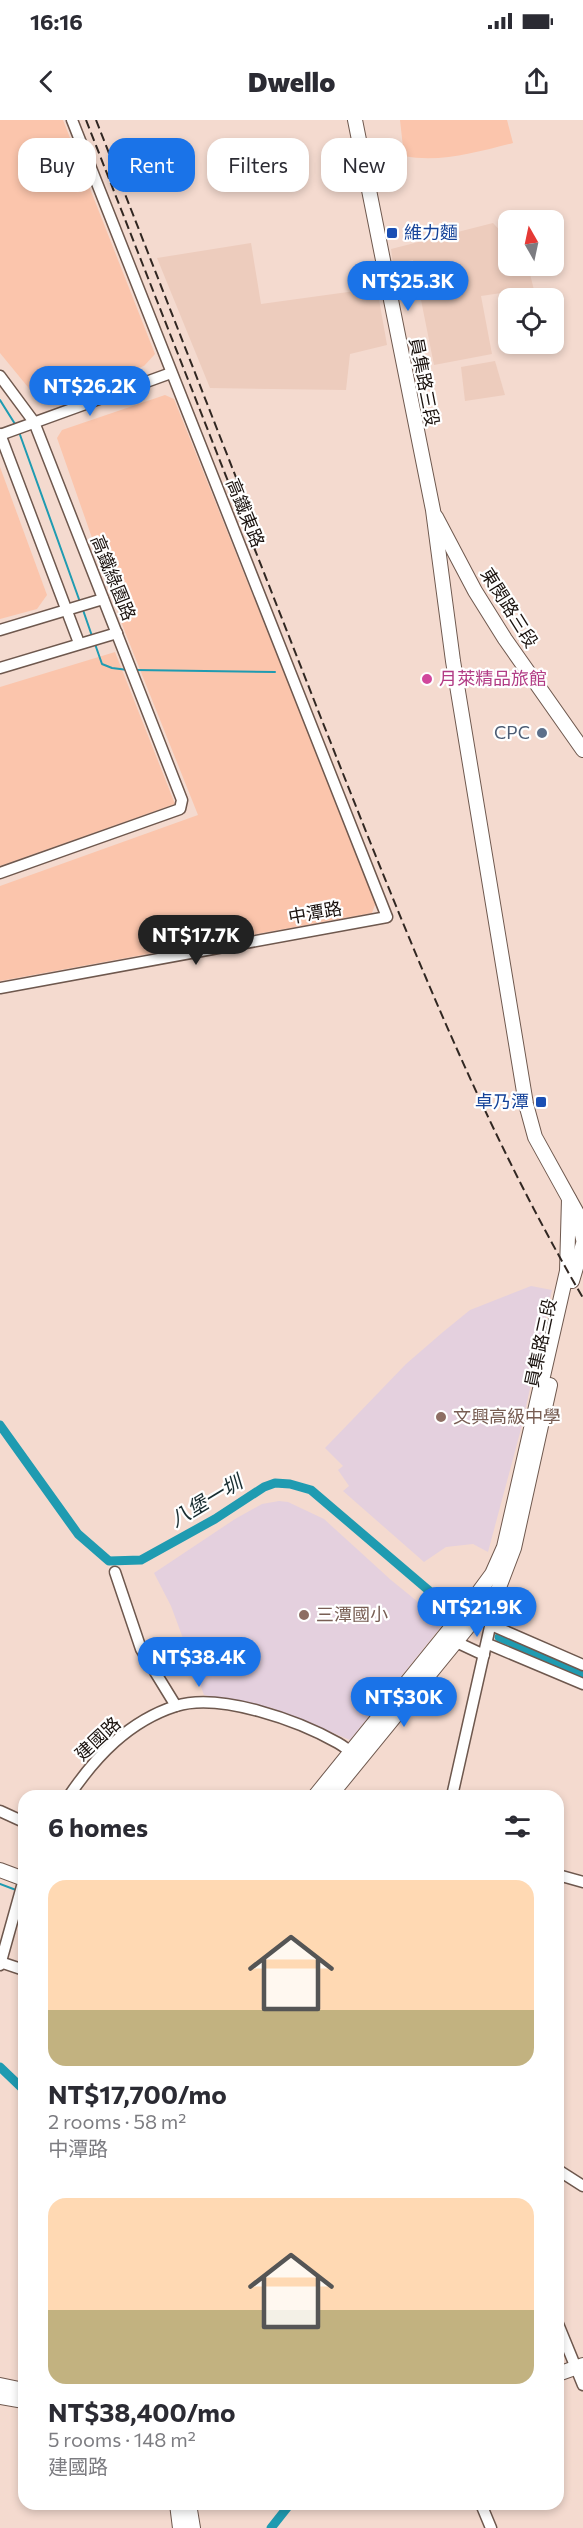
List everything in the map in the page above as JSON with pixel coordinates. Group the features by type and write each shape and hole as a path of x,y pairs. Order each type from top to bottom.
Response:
{"street":[{"name":"高鐵東路","path":"72,120 387,917"},
{"name":"員集路三段","path":"355,120 433,510"},
{"path":"79,643 0,434 171,373"},
{"name":"高鐵綠園路","path":"0,376 34,422 182,800 180,809 0,873"},
{"path":"433,510 453,661 526,1104 535,1137 578,1212 583,1239"},
{"name":"東閔路三段","path":"433,510 475,591 505,639 583,750"},
{"path":"0,630 103,600"},
{"path":"0,668 117,633"},
{"name":"中潭路","path":"0,988 387,917"},
{"name":"員集路三段","path":"472,1611 504,1547 568,1268 569,1199"},
{"path":"568,1268 582,1250"},
{"name":"員集路三段","path":"498,1590 514,1548 573,1276 582,1250"},
{"path":"453,1790 488,1644 504,1547"},
{"path":"114,1572 141,1649 176,1706"},
{"path":"321,1790 355,1754 472,1611 498,1590"},
{"path":"490,1625 583,1665"},
{"path":"453,1634 484,1655"},
{"path":"488,1644 583,1684"},
{"name":"建國路","path":"73,1790 84,1774 120,1737 176,1706 198,1702 263,1713 338,1743 355,1754"},
{"path":"334,1790 355,1754"},
{"path":"0,1811 18,1819"},
{"path":"0,1870 18,1877"},
{"path":"564,1877 583,1882"},
{"path":"18,1900 0,1963 18,1968"},
{"path":"564,2174 583,2186"},
{"path":"564,2335 580,2366 583,2385"},
{"path":"564,2372 580,2366"},
{"path":"0,2385 18,2389"},
{"path":"0,2397 18,2400"},
{"path":"178,2510 180,2528"},
{"path":"190,2510 193,2528"},
{"path":"484,2510 491,2528"}],"shaded area":[{"path":"0,120 63,120 70,138 18,138 18,192 91,192 155,354 144,366 46,401 32,392 0,353"},
{"path":"400,120 507,120 513,143 472,153 418,158 407,156 407,138 402,138"},
{"path":"493,223 498,228 498,276 530,276 534,288 498,288 498,293 481,296 492,354 434,365 413,260 393,264 391,249"},
{"path":"251,243 261,304 377,288 387,345 350,354 346,390 210,388 157,258"},
{"path":"495,361 505,395 465,401 461,367"},
{"path":"165,395 174,399 376,902 372,913 0,981 0,886 198,815 125,632 57,438 62,430"},
{"path":"0,467 47,595 37,609 0,619"},
{"path":"115,652 175,804 0,866 0,687"},
{"name":"文興高級中學","path":"531,1286 552,1290 521,1429 488,1552 473,1544 446,1547 424,1562 343,1491 349,1486 338,1470 343,1466 325,1448 406,1364 470,1310"},
{"name":"三潭國小","path":"288,1502 324,1519 391,1580 444,1623 350,1740 272,1708 204,1695 171,1606 154,1573 235,1519 262,1504"}],"waterway":[{"path":"0,400 15,424"},
{"path":"19,432 80,602"},
{"path":"83,610 92,636"},
{"path":"95,644 102,664 128,670"},
{"path":"136,670 275,672"},
{"name":"八堡一圳","path":"0,1425 78,1534 109,1561 141,1560 215,1519 264,1487 275,1483 290,1484 311,1490 454,1612"},
{"name":"八堡一圳","path":"499,1637 583,1673"},
{"path":"0,1884 16,1890"},
{"path":"0,2067 18,2084"},
{"path":"271,2528 285,2510"}],"railway":[{"path":"86,120 410,940 508,1158 583,1298"},
{"path":"96,120 237,480"}],"place":[{"name":"維力麵","path":"392,233"},
{"name":"月萊精品旅館","path":"427,679"},
{"name":"CPC","path":"542,733"},
{"name":"卓乃潭","path":"541,1102"},
{"name":"文興高級中學","path":"441,1417"},
{"name":"三潭國小","path":"304,1615"}]}
